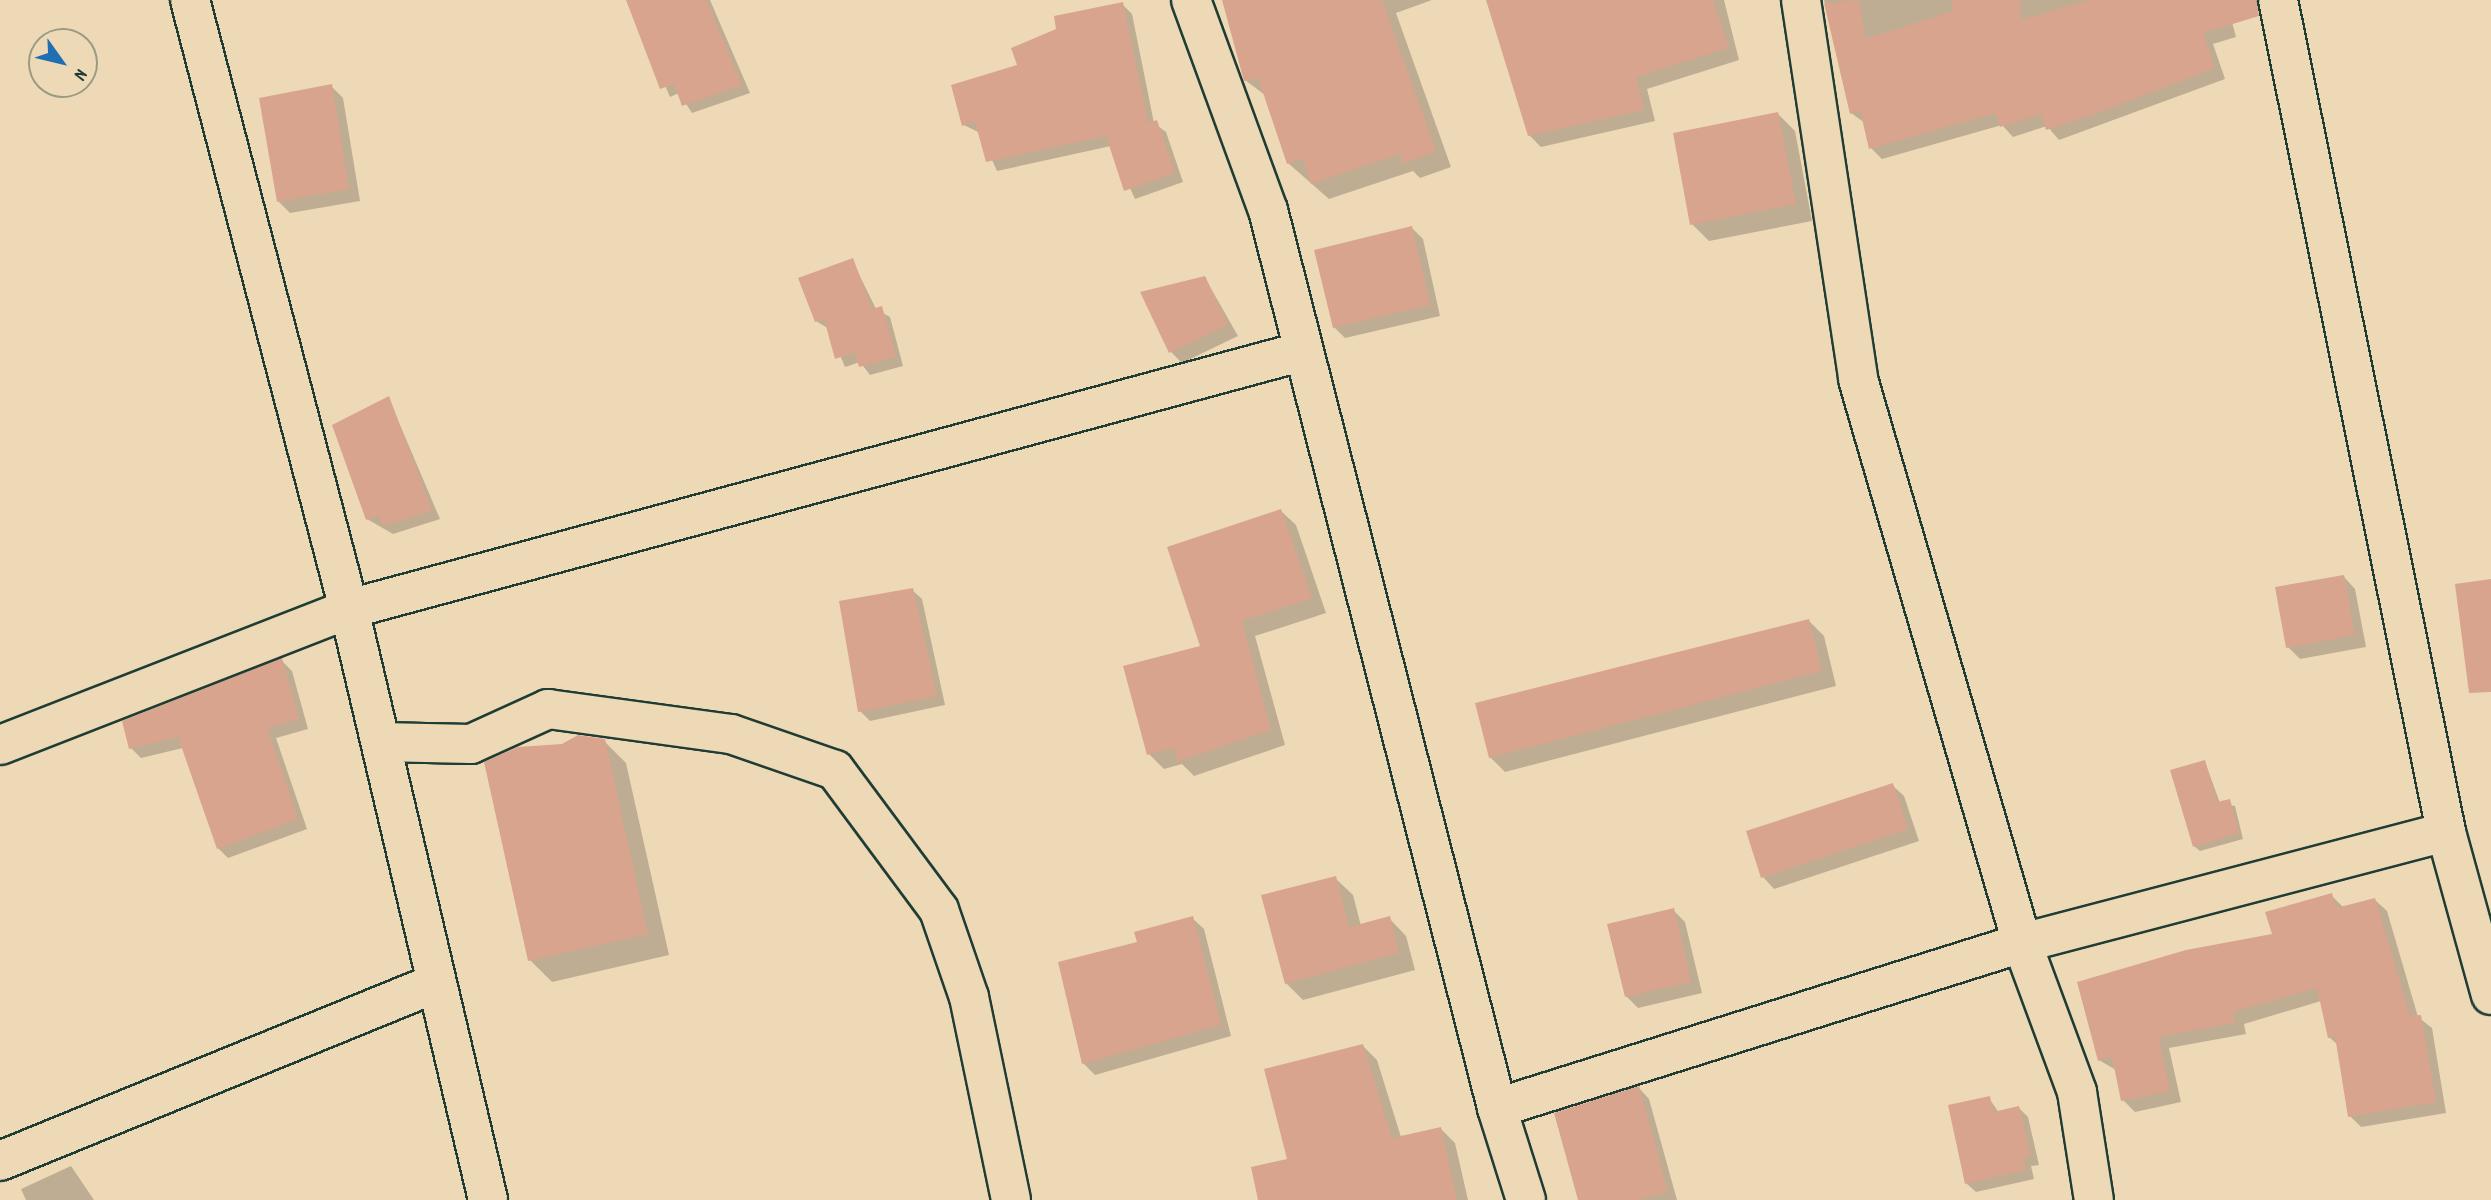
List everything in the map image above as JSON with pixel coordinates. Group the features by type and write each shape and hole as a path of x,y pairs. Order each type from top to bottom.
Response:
{"street":[{"path":"190,0 349,610 381,742 432,985 488,1200"},
{"path":"1191,0 1268,211 1497,1108 1526,1200"},
{"path":"1801,0 1858,379 2022,943 2077,1092 2094,1200"},
{"path":"2278,0 2446,832 2491,995"},
{"path":"0,745 349,610 1304,351"},
{"path":"381,742 471,744 548,709 731,734 835,770 939,910 970,997 1012,1200"},
{"path":"1497,1108 2022,943 2446,832"},
{"path":"0,1161 432,985"}],"building":[{"path":"626,0 706,0 742,85 682,106 674,84 660,89"},
{"path":"1222,0 1382,0 1436,151 1403,164 1400,154 1311,184 1303,158 1287,164 1258,78 1244,81"},
{"path":"1486,0 1713,0 1729,48 1636,77 1644,110 1528,136"},
{"path":"1859,0 1865,39 1953,11 1952,0 2020,0 2021,20 2088,0 2257,0 2259,16 2203,33 2215,68 2092,115 2046,130 2041,114 2000,127 1996,113 1869,149 1860,110 1850,114 1824,3"},
{"path":"1123,2 1148,123 1157,120 1175,173 1124,191 1106,136 986,162 975,122 962,126 951,85 1017,65 1011,48 1056,29 1054,16"},
{"path":"332,84 349,189 277,202 259,98"},
{"path":"1778,112 1796,204 1690,225 1673,133"},
{"path":"1412,226 1430,305 1333,328 1314,250"},
{"path":"853,258 872,309 882,306 896,357 859,367 855,352 835,359 824,319 815,322 798,278"},
{"path":"1205,276 1228,325 1169,353 1140,292"},
{"path":"389,396 432,511 382,526 379,515 366,520 332,425"},
{"path":"1281,509 1312,598 1242,621 1271,730 1177,762 1174,748 1147,755 1123,666 1200,646 1167,547"},
{"path":"2344,575 2355,635 2286,648 2275,587"},
{"path":"2491,579 2491,692 2469,693 2455,584"},
{"path":"913,588 937,696 858,712 839,601"},
{"path":"1809,619 1822,671 1489,758 1475,703"},
{"path":"282,658 299,719 267,728 298,819 217,849 178,737 129,749 122,721"},
{"path":"578,735 605,739 648,934 528,961 484,762 518,747 562,744"},
{"path":"2205,760 2217,802 2230,799 2239,833 2193,847 2170,770"},
{"path":"1893,783 1908,829 1761,878 1746,831"},
{"path":"1336,876 1349,927 1390,916 1399,953 1285,984 1261,895"},
{"path":"2332,893 2336,908 2375,898 2410,1016 2421,1015 2436,1102 2348,1117 2335,1036 2328,1038 2317,988 2233,1012 2235,1023 2158,1037 2170,1091 2121,1101 2112,1057 2098,1061 2077,982 2186,950 2272,934 2265,912"},
{"path":"1674,908 1691,982 1625,997 1607,924"},
{"path":"1193,916 1221,1025 1082,1064 1058,962 1137,942 1134,932"},
{"path":"1363,1044 1392,1138 1441,1127 1457,1200 1258,1200 1251,1167 1287,1159 1264,1069"},
{"path":"1639,1086 1668,1192 1639,1200 1578,1200 1554,1113"},
{"path":"1990,1096 1993,1112 2019,1106 2031,1156 2023,1158 2026,1170 1965,1184 1948,1105"}]}
